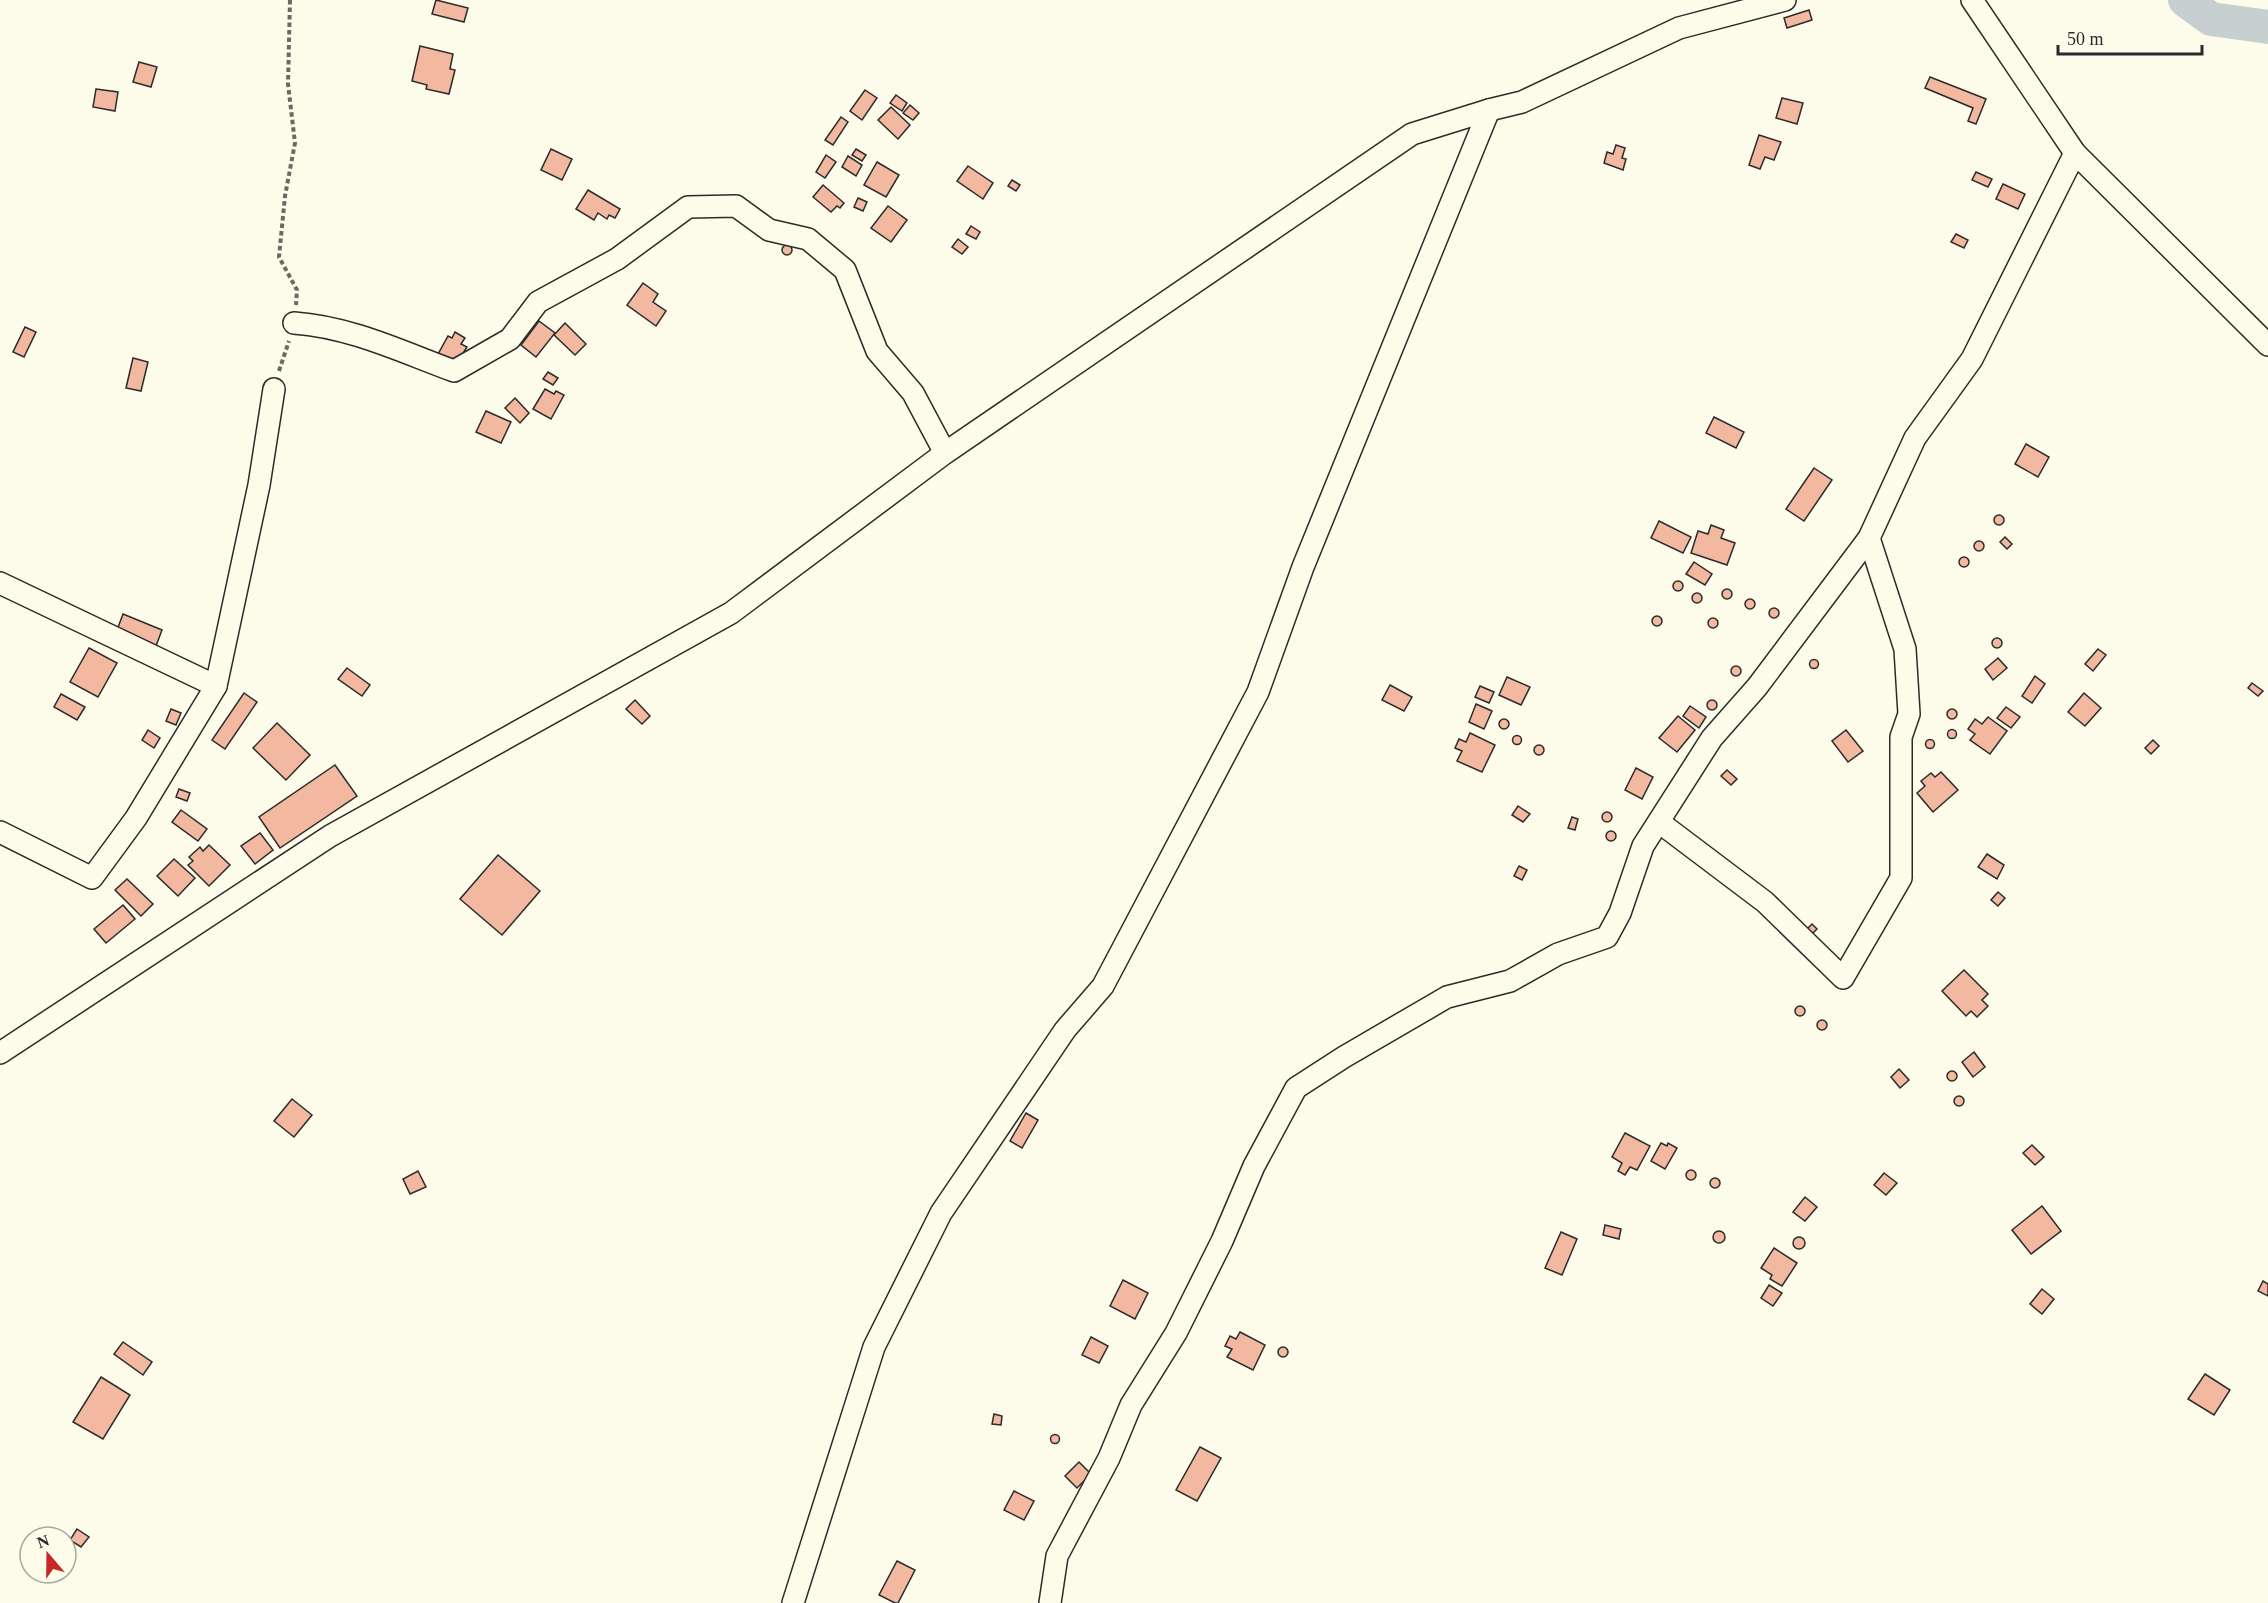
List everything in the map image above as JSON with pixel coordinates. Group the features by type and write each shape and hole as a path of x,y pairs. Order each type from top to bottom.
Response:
{"street":[{"path":"0,1053 330,836 731,613 945,453 1412,134 1522,102 1679,28 1785,0"},
{"path":"1972,0 2075,153 2268,345"},
{"path":"793,1603 874,1347 941,1213 1065,1030 1103,986 1258,692 1308,556 1489,110"},
{"path":"1050,1603 1057,1556 1108,1458 1131,1405 1176,1333 1222,1241 1254,1166 1296,1088 1447,997 1510,981 1558,954 1607,936 1620,913 1643,846 1712,738 1757,687 1869,538 1915,438 1972,359 2075,153"},
{"path":"294,323 310,324 369,338 454,371 510,339 538,302 618,259 688,207 736,206 769,230 808,239 845,270 877,351 913,393 945,453"},
{"path":"0,832 92,878 136,818 216,687 259,485 274,389"},
{"path":"1659,822 1765,902 1843,978 1901,878 1901,737 1909,714 1905,649 1869,538"},
{"path":"0,583 216,687"}],"path":[{"path":"274,389 294,323 297,290 279,257 285,196 295,143 288,84 290,0"}],"building":[{"path":"436,0 468,8 464,22 432,14"},
{"path":"1809,10 1812,20 1787,28 1784,18"},
{"path":"420,46 453,54 450,69 455,70 449,94 426,89 427,85 412,81"},
{"path":"139,62 157,67 151,87 133,82"},
{"path":"1930,77 1986,99 1976,124 1968,121 1973,108 1925,88"},
{"path":"96,89 118,92 115,111 93,107"},
{"path":"865,90 877,98 862,120 850,111"},
{"path":"896,95 907,103 902,111 890,103"},
{"path":"1782,98 1803,103 1797,124 1776,118"},
{"path":"910,105 919,113 913,120 903,113"},
{"path":"891,107 910,125 898,139 878,120"},
{"path":"841,117 848,122 833,145 825,140"},
{"path":"1759,135 1781,142 1774,160 1765,157 1760,169 1749,165"},
{"path":"1616,145 1625,148 1622,158 1626,159 1623,170 1604,163 1607,152 1613,154"},
{"path":"551,149 572,159 562,180 541,170"},
{"path":"856,149 866,155 862,161 852,155"},
{"path":"826,155 836,162 825,178 816,172"},
{"path":"848,156 862,165 856,176 842,167"},
{"path":"877,162 899,175 886,197 864,185"},
{"path":"968,166 993,183 983,199 957,181"},
{"path":"1976,172 1992,179 1988,187 1972,180"},
{"path":"1012,180 1020,185 1016,191 1008,186"},
{"path":"2003,184 2025,194 2018,209 1996,199"},
{"path":"823,185 844,203 840,208 837,206 831,212 813,197"},
{"path":"588,190 620,209 615,218 609,215 607,219 598,213 594,220 576,209"},
{"path":"858,198 867,202 863,211 854,207"},
{"path":"888,206 907,220 891,242 871,228"},
{"path":"971,226 980,232 976,239 966,234"},
{"path":"1956,234 1968,240 1964,248 1951,242"},
{"path":"958,239 968,247 962,254 952,247"},
{"path":"787,245 792,250 787,255 782,250"},
{"path":"643,283 658,294 653,302 666,311 656,326 627,305"},
{"path":"539,321 555,333 536,357 521,345"},
{"path":"565,323 586,344 575,355 554,335"},
{"path":"25,327 36,332 24,357 13,352"},
{"path":"455,332 465,338 461,344 467,347 455,366 437,356 448,336 452,338"},
{"path":"133,358 148,362 141,391 126,388"},
{"path":"548,372 558,378 553,385 543,379"},
{"path":"545,389 554,394 556,391 564,395 551,419 533,409"},
{"path":"515,398 529,413 520,423 505,408"},
{"path":"486,411 511,422 501,443 476,432"},
{"path":"1714,417 1744,432 1736,448 1706,433"},
{"path":"2026,444 2049,457 2038,477 2015,464"},
{"path":"1814,468 1832,480 1804,521 1786,509"},
{"path":"1999,515 2004,520 1999,525 1994,520"},
{"path":"1659,521 1691,537 1683,553 1651,538"},
{"path":"1711,525 1724,530 1721,538 1735,543 1727,565 1691,553 1698,531 1708,534"},
{"path":"2005,537 2012,544 2007,549 2000,542"},
{"path":"1979,541 1984,546 1979,551 1974,546"},
{"path":"1964,557 1969,562 1964,567 1959,562"},
{"path":"1694,562 1712,574 1705,585 1686,574"},
{"path":"1678,581 1683,586 1678,591 1673,586"},
{"path":"1727,589 1732,594 1727,599 1722,594"},
{"path":"1697,593 1702,598 1697,603 1692,598"},
{"path":"1750,599 1755,604 1750,609 1745,604"},
{"path":"1774,608 1779,613 1774,618 1769,613"},
{"path":"123,614 162,630 156,646 117,630"},
{"path":"1657,616 1662,621 1657,626 1652,621"},
{"path":"1713,618 1718,623 1713,628 1708,623"},
{"path":"1997,638 2002,643 1997,648 1992,643"},
{"path":"89,648 117,663 98,697 70,682"},
{"path":"2098,649 2106,655 2093,671 2085,664"},
{"path":"1998,658 2007,668 1993,680 1985,669"},
{"path":"1814,659 1819,664 1814,669 1809,664"},
{"path":"1736,666 1741,671 1736,676 1731,671"},
{"path":"347,668 370,685 362,696 338,679"},
{"path":"2035,676 2045,684 2032,703 2022,696"},
{"path":"1507,677 1530,687 1521,705 1499,695"},
{"path":"2252,683 2263,691 2258,696 2248,688"},
{"path":"1390,685 1412,697 1404,711 1382,700"},
{"path":"1480,686 1494,692 1489,703 1475,697"},
{"path":"244,693 257,702 225,749 212,740"},
{"path":"2084,693 2101,708 2085,726 2068,712"},
{"path":"61,694 85,707 77,720 54,707"},
{"path":"635,700 650,716 642,724 626,709"},
{"path":"1712,700 1717,705 1712,710 1707,705"},
{"path":"1476,704 1492,711 1484,729 1469,722"},
{"path":"1690,706 1706,717 1699,728 1683,716"},
{"path":"2006,707 2020,717 2011,728 1997,718"},
{"path":"171,709 181,713 176,725 166,721"},
{"path":"1952,709 1957,714 1952,719 1947,714"},
{"path":"1678,716 1695,730 1677,752 1659,738"},
{"path":"1988,717 2007,731 1990,754 1970,740 1975,734 1968,729 1975,719 1982,724"},
{"path":"1504,719 1509,724 1504,729 1499,724"},
{"path":"277,723 310,755 286,780 253,748"},
{"path":"1952,729 1957,734 1952,739 1947,734"},
{"path":"148,730 160,738 154,748 142,740"},
{"path":"1846,730 1863,751 1848,762 1832,741"},
{"path":"1470,733 1495,745 1482,772 1457,761 1462,751 1455,748 1459,739 1466,742"},
{"path":"1517,735 1522,740 1517,745 1512,740"},
{"path":"1930,739 1935,744 1930,749 1925,744"},
{"path":"2153,740 2159,746 2151,754 2145,748"},
{"path":"1539,745 1544,750 1539,755 1534,750"},
{"path":"335,765 357,796 280,848 259,817"},
{"path":"1636,768 1653,777 1642,799 1625,790"},
{"path":"1727,770 1737,779 1731,785 1721,776"},
{"path":"1941,772 1958,790 1933,812 1917,793 1925,786 1921,781 1931,773 1935,777"},
{"path":"179,789 190,793 187,801 176,797"},
{"path":"1518,806 1530,814 1523,822 1512,815"},
{"path":"181,810 207,829 198,841 172,822"},
{"path":"1607,812 1612,817 1607,822 1602,817"},
{"path":"1572,817 1578,819 1575,830 1568,828"},
{"path":"1611,831 1616,836 1611,841 1606,836"},
{"path":"260,833 273,850 255,864 241,846"},
{"path":"209,845 230,865 209,886 188,865 193,861 189,857 200,847 203,851"},
{"path":"1987,854 2004,865 1997,879 1978,867"},
{"path":"498,855 540,891 502,935 460,899"},
{"path":"174,859 195,878 178,896 157,876"},
{"path":"1519,866 1527,870 1522,880 1514,876"},
{"path":"127,879 153,904 141,916 115,890"},
{"path":"1998,892 2005,898 1998,906 1991,900"},
{"path":"123,905 135,919 106,943 94,929"},
{"path":"1812,924 1817,929 1812,934 1807,929"},
{"path":"1964,970 1988,994 1982,1000 1988,1006 1977,1017 1971,1011 1966,1016 1942,991"},
{"path":"1800,1006 1805,1011 1800,1016 1795,1011"},
{"path":"1822,1020 1827,1025 1822,1030 1817,1025"},
{"path":"1974,1052 1985,1067 1973,1077 1962,1062"},
{"path":"1899,1069 1909,1080 1900,1088 1891,1077"},
{"path":"1952,1071 1957,1076 1952,1081 1947,1076"},
{"path":"1959,1096 1964,1101 1959,1106 1954,1101"},
{"path":"292,1099 312,1115 294,1137 274,1121"},
{"path":"1026,1113 1038,1120 1022,1148 1010,1141"},
{"path":"1625,1133 1650,1146 1637,1170 1630,1167 1625,1175 1618,1171 1622,1163 1612,1157"},
{"path":"1661,1143 1667,1146 1668,1143 1677,1148 1665,1169 1651,1161"},
{"path":"2032,1145 2044,1157 2035,1165 2023,1153"},
{"path":"1691,1170 1696,1175 1691,1180 1686,1175"},
{"path":"418,1171 426,1187 410,1194 403,1179"},
{"path":"1884,1173 1897,1183 1886,1195 1874,1185"},
{"path":"1715,1178 1720,1183 1715,1188 1710,1183"},
{"path":"1805,1197 1817,1207 1805,1221 1793,1212"},
{"path":"2042,1206 2061,1231 2031,1254 2012,1230"},
{"path":"1605,1225 1621,1229 1619,1239 1603,1235"},
{"path":"1719,1231 1725,1237 1719,1243 1713,1237"},
{"path":"1561,1232 1577,1239 1562,1275 1545,1268"},
{"path":"1801,1237 1804,1238 1804,1248 1797,1249 1794,1248 1793,1241 1794,1238"},
{"path":"1774,1248 1797,1263 1782,1286 1770,1279 1772,1275 1761,1268"},
{"path":"1123,1280 1148,1293 1135,1319 1110,1306"},
{"path":"2263,1281 2268,1284 2268,1296 2258,1291"},
{"path":"1769,1285 1782,1293 1773,1306 1761,1298"},
{"path":"2042,1289 2054,1299 2042,1314 2030,1304"},
{"path":"1240,1332 1265,1345 1253,1370 1227,1357 1232,1349 1225,1346 1230,1336 1236,1339"},
{"path":"1091,1337 1108,1346 1099,1363 1082,1355"},
{"path":"123,1342 152,1362 143,1375 114,1354"},
{"path":"1283,1347 1288,1352 1283,1357 1278,1352"},
{"path":"2205,1374 2230,1390 2214,1415 2188,1399"},
{"path":"101,1377 130,1395 103,1439 73,1422"},
{"path":"994,1414 1002,1416 1001,1425 992,1424"},
{"path":"1055,1434 1060,1439 1055,1444 1050,1439"},
{"path":"1200,1447 1221,1458 1197,1501 1176,1490"},
{"path":"1079,1462 1091,1474 1077,1488 1065,1476"},
{"path":"1014,1491 1034,1501 1024,1520 1004,1510"},
{"path":"78,1530 89,1537 81,1547 78,1545"},
{"path":"897,1561 915,1570 898,1603 895,1603 879,1595"}],"waterway":[{"path":"2185,0 2211,19 2268,27"}]}
